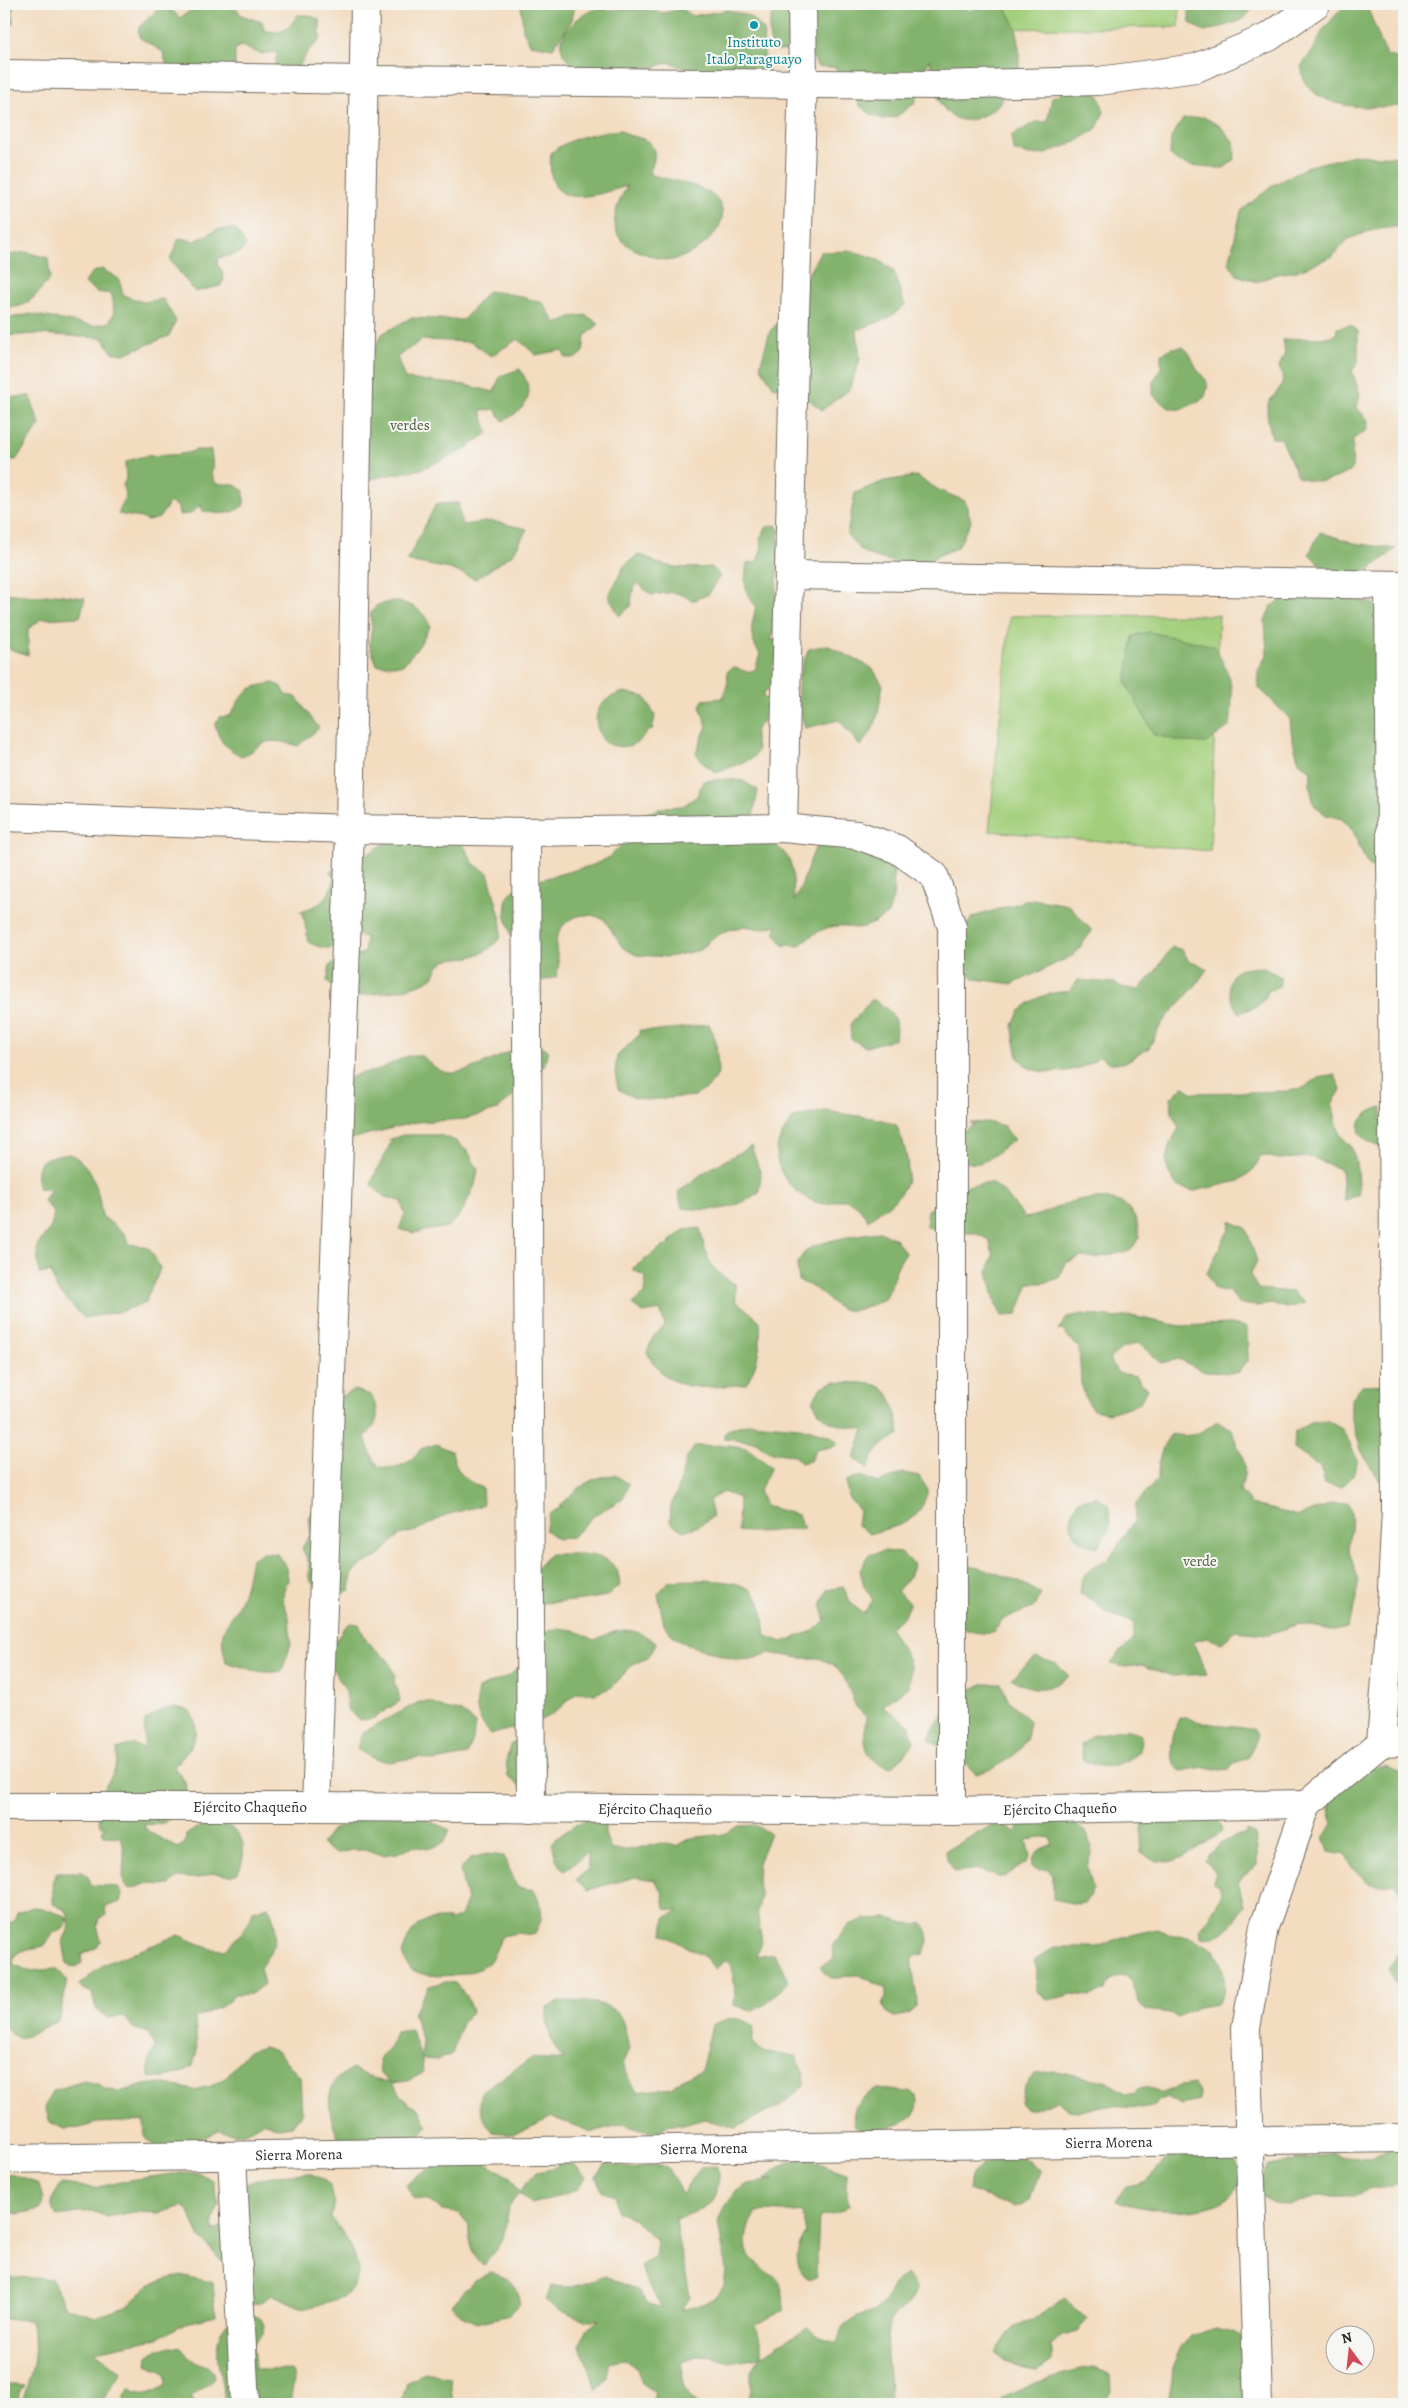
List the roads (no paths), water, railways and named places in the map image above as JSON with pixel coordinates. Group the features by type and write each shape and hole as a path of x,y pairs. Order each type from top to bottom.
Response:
{"street":[{"path":"316,1807 350,829 365,4"},
{"path":"783,828 795,303 803,82 802,4"},
{"path":"4,74 363,80 803,82 938,85 1099,81 1196,68 1269,37 1316,4"},
{"path":"790,575 1397,585 1396,1509 1390,1627 1392,1743 1307,1804 1264,1927 1246,2028 1248,2141 1258,2404"},
{"path":"4,817 350,829 526,832 783,828 857,835 897,849 934,875 952,927 952,1811"},
{"path":"526,832 531,1809"},
{"name":"Ejército Chaqueño","path":"4,1807 952,1811 1307,1804"},
{"name":"Sierra Morena","path":"4,2159 1404,2138"},
{"path":"232,2157 245,2404"}],"place":[{"name":"Instituto Italo Paraguayo","path":"754,25"}],"park label":[{"name":"verdes","path":"410,425"},
{"name":"verde","path":"1200,1561"}]}
